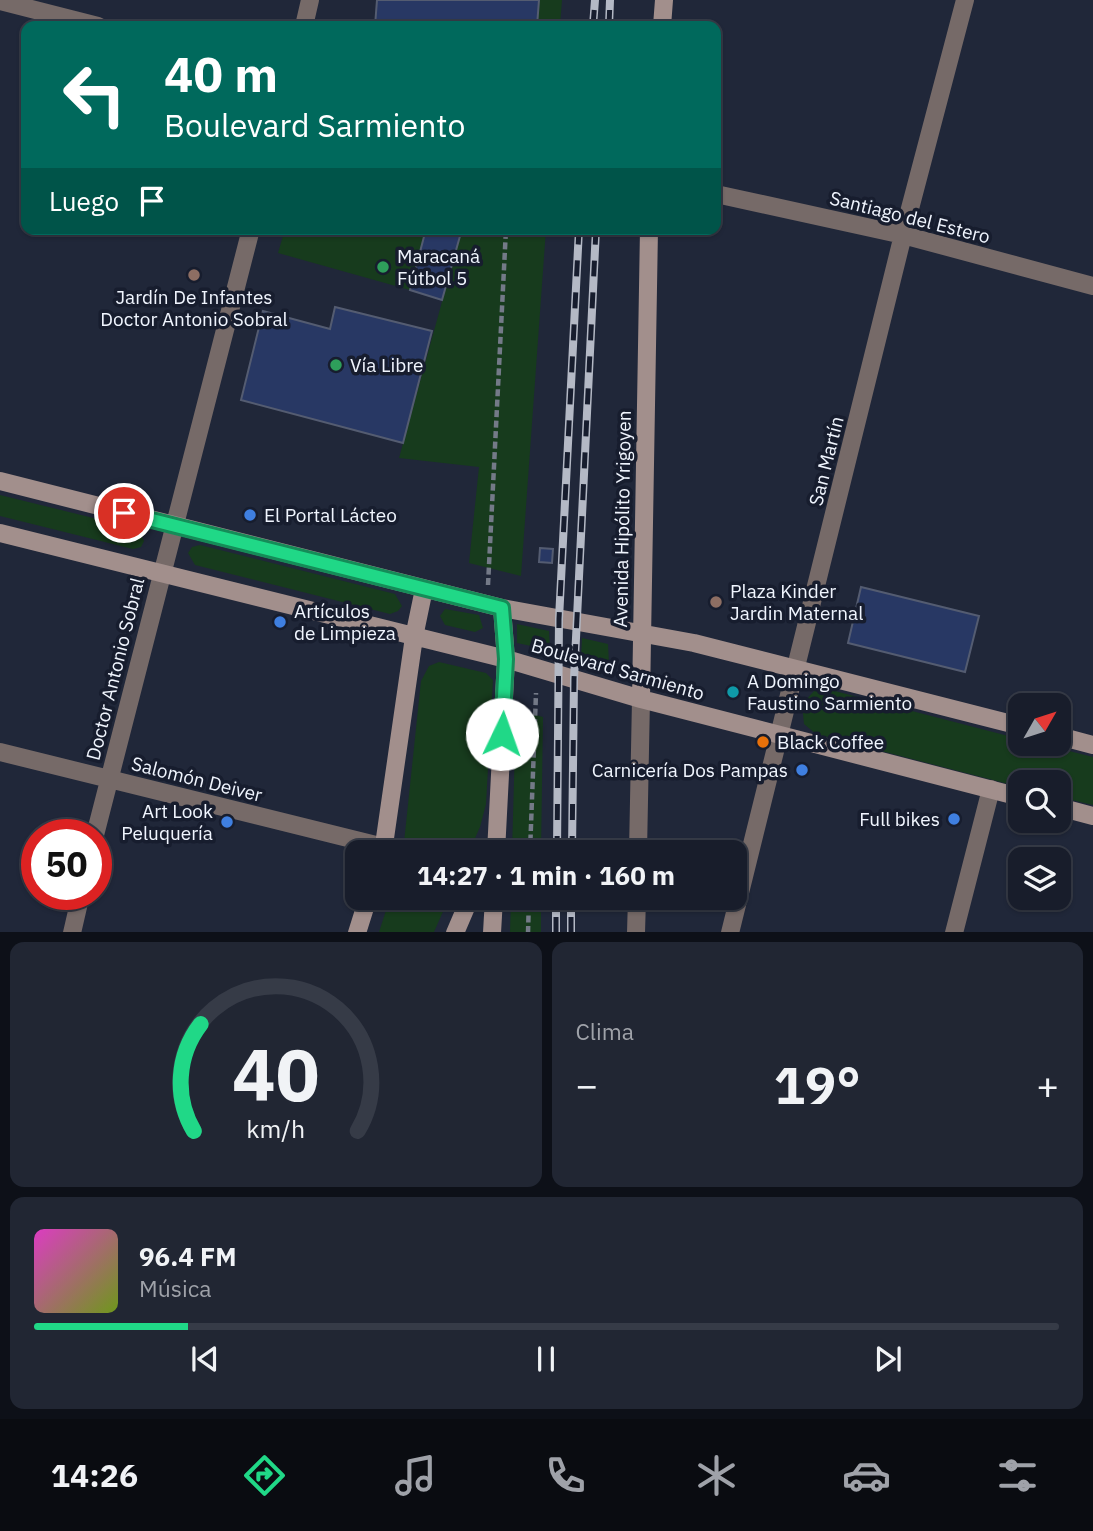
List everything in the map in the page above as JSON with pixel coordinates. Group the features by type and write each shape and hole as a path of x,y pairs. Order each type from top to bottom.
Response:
{"main road":[{"path":"662,21 664,0"},
{"name":"Avenida Hipólito Yrigoyen","path":"641,699 649,235"},
{"name":"Boulevard Sarmiento","path":"0,481 424,589 495,606 797,666 1008,723"},
{"name":"Boulevard Sarmiento","path":"0,533 506,659 641,699 1008,794"},
{"path":"385,840 414,637 424,589"},
{"path":"494,840 506,659 495,606"},
{"path":"1071,739 1093,745"},
{"path":"1071,810 1093,816"},
{"path":"357,932 364,910"},
{"path":"455,932 465,910"},
{"path":"492,932 493,910"}],"street":[{"path":"304,21 310,0"},
{"name":"San Martín","path":"730,932 903,235 965,0"},
{"path":"0,1 78,21"},
{"name":"Santiago del Estero","path":"721,195 903,235 1093,286"},
{"name":"Doctor Antonio Sobral","path":"99,819 249,235"},
{"name":"Avenida Hipólito Yrigoyen","path":"638,840 641,699"},
{"name":"Salomón Deiver","path":"0,752 345,840"},
{"path":"954,932 990,789"},
{"path":"72,932 77,910"},
{"path":"636,932 637,910"}],"path":[{"path":"495,606 506,235"},
{"path":"530,840 536,693"},
{"path":"528,932 529,910"}],"green space":[{"path":"539,0 562,0 560,21 537,21"},
{"path":"283,235 424,235 410,290 278,253"},
{"path":"460,235 546,235 521,576 469,563 479,467 399,458"},
{"path":"0,495 138,529 144,541 141,547 133,549 0,516"},
{"path":"200,545 395,594 402,606 390,614 195,565 188,553 192,547"},
{"path":"445,609 479,615 483,628 475,632 445,625 440,616"},
{"path":"517,624 549,631 550,650 517,643"},
{"path":"582,638 608,644 609,664 581,658"},
{"path":"439,662 486,673 493,680 486,804 474,840 404,840 421,681 429,666"},
{"path":"827,689 1008,736 1008,756 1071,756 1071,752 1093,757 1093,805 1071,800 1071,770 1008,770 1008,784 816,734 804,724 802,704 815,690"},
{"path":"516,710 543,717 541,840 512,840"},
{"path":"386,910 444,910 434,932 379,932"},
{"path":"511,910 541,910 541,932 510,932"}],"building":[{"path":"377,0 539,0 537,21 375,21"},
{"path":"424,235 460,235 442,300 410,290"},
{"name":"Vía Libre","path":"335,307 432,331 403,443 241,400 263,311 330,329"},
{"path":"540,548 553,549 552,563 539,562"},
{"path":"861,587 979,616 965,672 848,643"}],"railway":[{"path":"593,21 595,0"},
{"path":"609,21 610,0"},
{"path":"557,840 559,619 579,235"},
{"path":"572,840 574,679 596,235"},
{"path":"556,910 556,932"},
{"path":"571,910 571,932"}],"place":[{"name":"Maracaná Fútbol 5","path":"383,267"},
{"name":"Jardín De Infantes Doctor Antonio Sobral","path":"194,275"},
{"name":"Vía Libre","path":"336,365"},
{"name":"El Portal Lácteo","path":"250,515"},
{"name":"Plaza Kinder Jardin Maternal","path":"716,602"},
{"name":"Artículos de Limpieza","path":"280,622"},
{"name":"A Domingo Faustino Sarmiento","path":"733,692"},
{"name":"Black Coffee","path":"763,742"},
{"name":"Carnicería Dos Pampas","path":"802,770"},
{"name":"Full bikes","path":"954,819"},
{"name":"Art Look Peluquería","path":"227,822"}],"route":[{"path":"124,513 502,608 506,659 502,734"}]}
